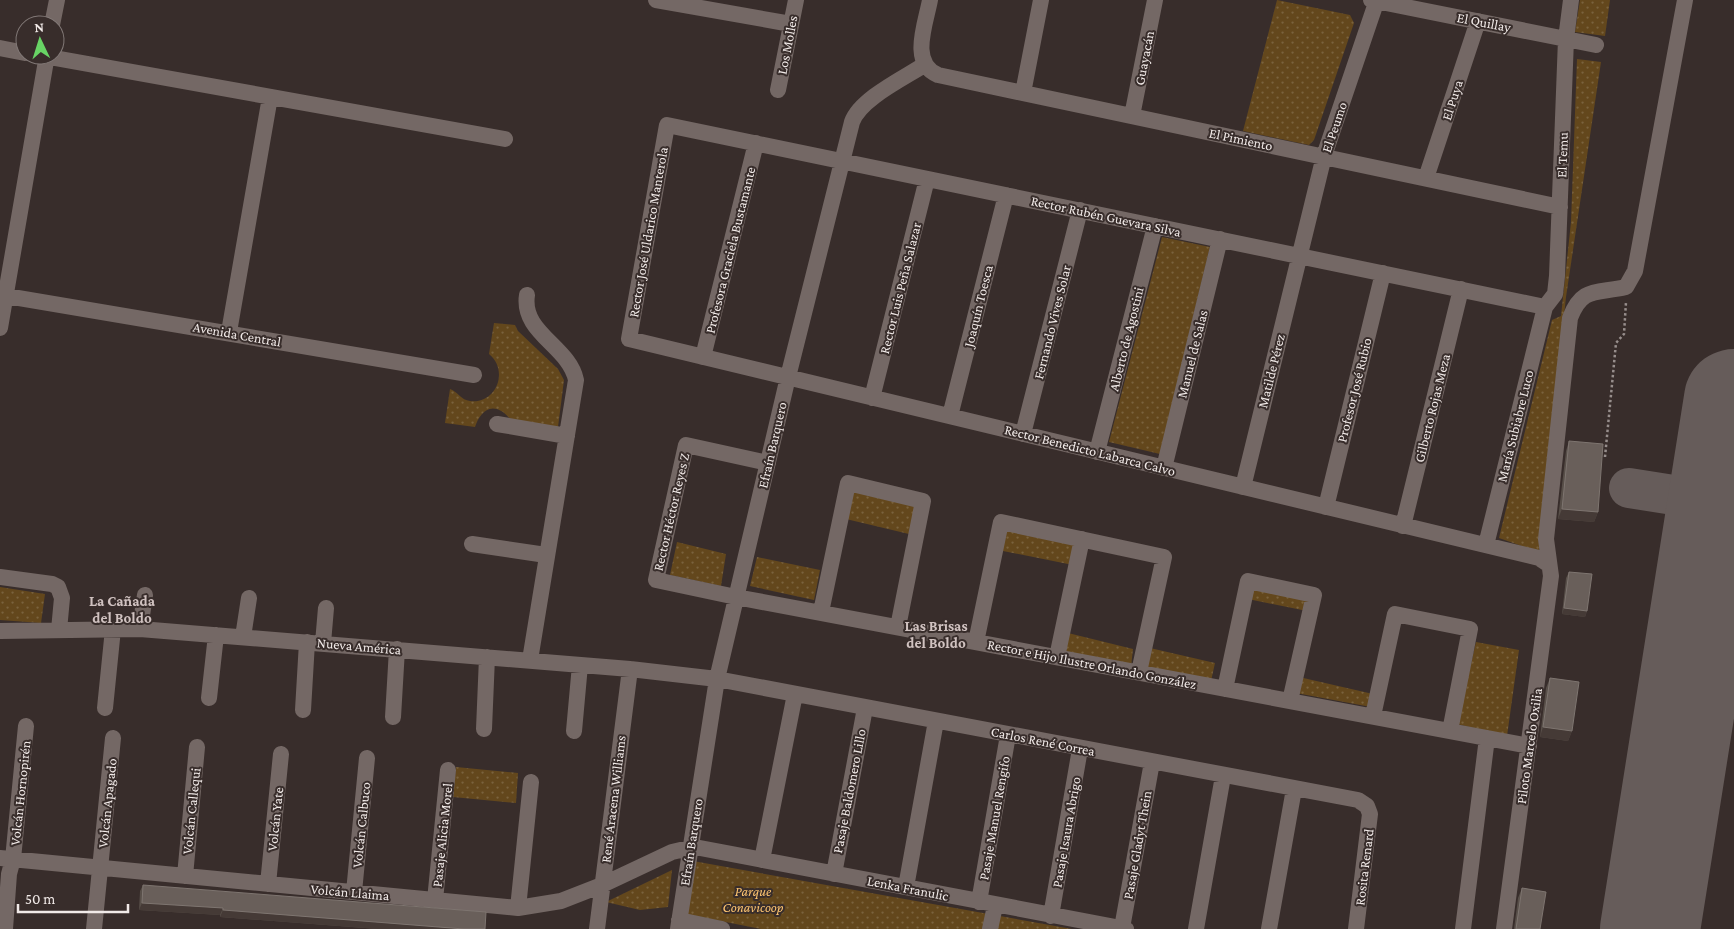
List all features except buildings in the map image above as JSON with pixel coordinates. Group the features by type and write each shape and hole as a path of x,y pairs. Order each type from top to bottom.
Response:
{"street":[{"path":"54,15 57,0"},
{"path":"656,0 791,24"},
{"name":"Los Molles","path":"778,90 796,0"},
{"path":"924,65 921,52 930,0"},
{"path":"1023,93 1041,0"},
{"name":"Guayacán","path":"1132,116 1155,0"},
{"name":"El Quillay","path":"1375,0 1596,44"},
{"name":"El Peumo","path":"1299,256 1324,156 1375,0"},
{"name":"El Temu","path":"1545,307 1552,300 1556,287 1566,38 1571,0"},
{"path":"1626,287 1635,271 1685,0"},
{"name":"El Puya","path":"1426,178 1478,21"},
{"path":"0,48 15,51"},
{"path":"65,60 505,139"},
{"path":"0,328 2,295 42,65"},
{"name":"El Pimiento","path":"924,65 938,74 1023,93 1560,207"},
{"name":"Efraín Barquero","path":"678,925 717,679 788,377 852,122 860,107 924,65"},
{"path":"230,332 270,97"},
{"name":"Rector Rubén Guevara Silva","path":"667,125 1545,307"},
{"name":"Rector José Uldarico Manterola","path":"629,339 667,125"},
{"name":"Profesora Graciela Bustamante","path":"703,357 756,143"},
{"name":"Rector Luis Peña Salazar","path":"872,398 927,178"},
{"name":"Joaquín Toesca","path":"950,416 1006,195"},
{"name":"Fernando Vives Solar","path":"1024,434 1080,210"},
{"name":"Alberto de Agostini","path":"1097,452 1155,226"},
{"name":"Manuel de Salas","path":"1164,468 1220,239"},
{"name":"Matilde Pérez","path":"1243,487 1299,256"},
{"name":"Profesor José Rubio","path":"1326,507 1383,273"},
{"name":"Piloto Marcelo Oxilia","path":"1504,929 1551,576 1546,539 1570,318 1575,303 1582,296 1626,287"},
{"name":"Gilberto Rojas Meza","path":"1403,526 1461,289"},
{"name":"Avenida Central","path":"2,295 230,332 474,375"},
{"path":"527,296 526,308 530,320 567,359 575,374 576,387 546,555 530,660"},
{"name":"María Subiabre Luco","path":"1486,545 1545,307"},
{"name":"Rector Benedicto Labarca Calvo","path":"629,339 1486,545 1539,558 1548,564"},
{"path":"498,424 567,436"},
{"name":"Rector Héctor Reyes Z","path":"656,580 686,445 768,463"},
{"path":"821,612 848,483 923,502 898,627"},
{"path":"976,642 1001,522 1164,557 1139,672"},
{"path":"1058,657 1082,539"},
{"path":"472,544 546,555"},
{"path":"0,577 52,584 58,587 62,593 59,630"},
{"name":"Rector e Hijo Ilustre Orlando González","path":"656,580 736,597 1529,746"},
{"path":"1225,689 1248,581 1314,595 1290,701"},
{"path":"140,628 145,595"},
{"path":"244,637 250,598"},
{"path":"303,710 315,643 326,608"},
{"path":"1373,716 1394,614 1470,629 1450,731"},
{"name":"Nueva América","path":"0,631 140,628 530,660 717,679"},
{"path":"105,708 113,629"},
{"path":"209,698 216,635"},
{"path":"393,717 397,649"},
{"path":"484,729 487,657"},
{"path":"574,731 580,665"},
{"name":"René Aracena Williams","path":"598,929 630,669"},
{"name":"Carlos René Correa","path":"717,679 1358,800 1368,806"},
{"path":"762,860 795,694"},
{"name":"Pasaje Baldomero Lillo","path":"834,874 865,708"},
{"path":"906,888 936,721"},
{"name":"Volcán Hornopirén","path":"5,929 9,874 7,859 26,726"},
{"name":"Pasaje Manuel Rengifo","path":"990,929 987,904 1008,735"},
{"name":"Volcán Apagado","path":"94,929 113,738"},
{"path":"1462,929 1487,738"},
{"name":"Volcán Callequi","path":"184,876 197,747"},
{"name":"Pasaje Isaura Abrigo","path":"1051,916 1080,749"},
{"name":"Volcán Yate","path":"268,884 281,754"},
{"name":"Volcán Calbuco","path":"354,892 367,758"},
{"name":"Pasaje Gladyt Thein","path":"1124,929 1152,762"},
{"name":"Pasaje Alicia Morel","path":"435,900 448,770"},
{"path":"1196,929 1223,776"},
{"path":"518,908 530,782"},
{"path":"1269,929 1294,789"},
{"name":"Rosita Renard","path":"1356,929 1370,818 1368,806"},
{"name":"Volcán Llaima","path":"7,859 518,908 560,901 602,885 672,852 689,848"},
{"name":"Lenka Franulic","path":"689,848 762,860 1124,929"},
{"path":"678,925 722,929"}],"path":[{"path":"1605,457 1616,343 1624,334 1626,287"}],"green space":[{"path":"1277,0 1350,15 1354,23 1314,140 1309,145 1243,131"},
{"path":"1580,0 1610,0 1605,36 1575,32"},
{"path":"1577,59 1601,62 1566,297 1539,552 1499,538 1552,320 1561,316 1571,222"},
{"path":"1162,237 1210,247 1160,454 1109,442"},
{"path":"494,323 515,325 518,331 558,369 564,380 558,427 517,421 509,418 498,409 493,408 482,414 475,427 445,423 450,389 462,398 470,401 487,397 497,385 498,369 495,361 489,354"},
{"path":"852,491 916,505 909,534 846,519"},
{"path":"1003,525 1079,541 1073,565 998,550"},
{"path":"677,542 726,554 721,586 670,575"},
{"path":"757,557 820,570 814,600 750,586"},
{"path":"1251,584 1310,597 1307,611 1248,599"},
{"path":"0,587 45,594 41,623 0,620"},
{"path":"1068,633 1133,649 1131,667 1065,651"},
{"path":"1476,642 1519,650 1507,736 1457,724"},
{"path":"1150,648 1215,663 1211,681 1146,669"},
{"path":"1299,677 1373,694 1371,707 1296,693"},
{"path":"456,767 518,773 516,803 453,797"},
{"name":"Parque Conavicoop","path":"693,861 1072,929 761,929 685,914"},
{"path":"672,870 668,907 640,910 606,902"}],"taxiway":[{"path":"1629,488 1718,502"}],"runway":[{"path":"1650,929 1734,399"}],"district":[{"name":"La Cañada del Boldo","path":"122,610"},
{"name":"Las Brisas del Boldo","path":"936,634"}]}
